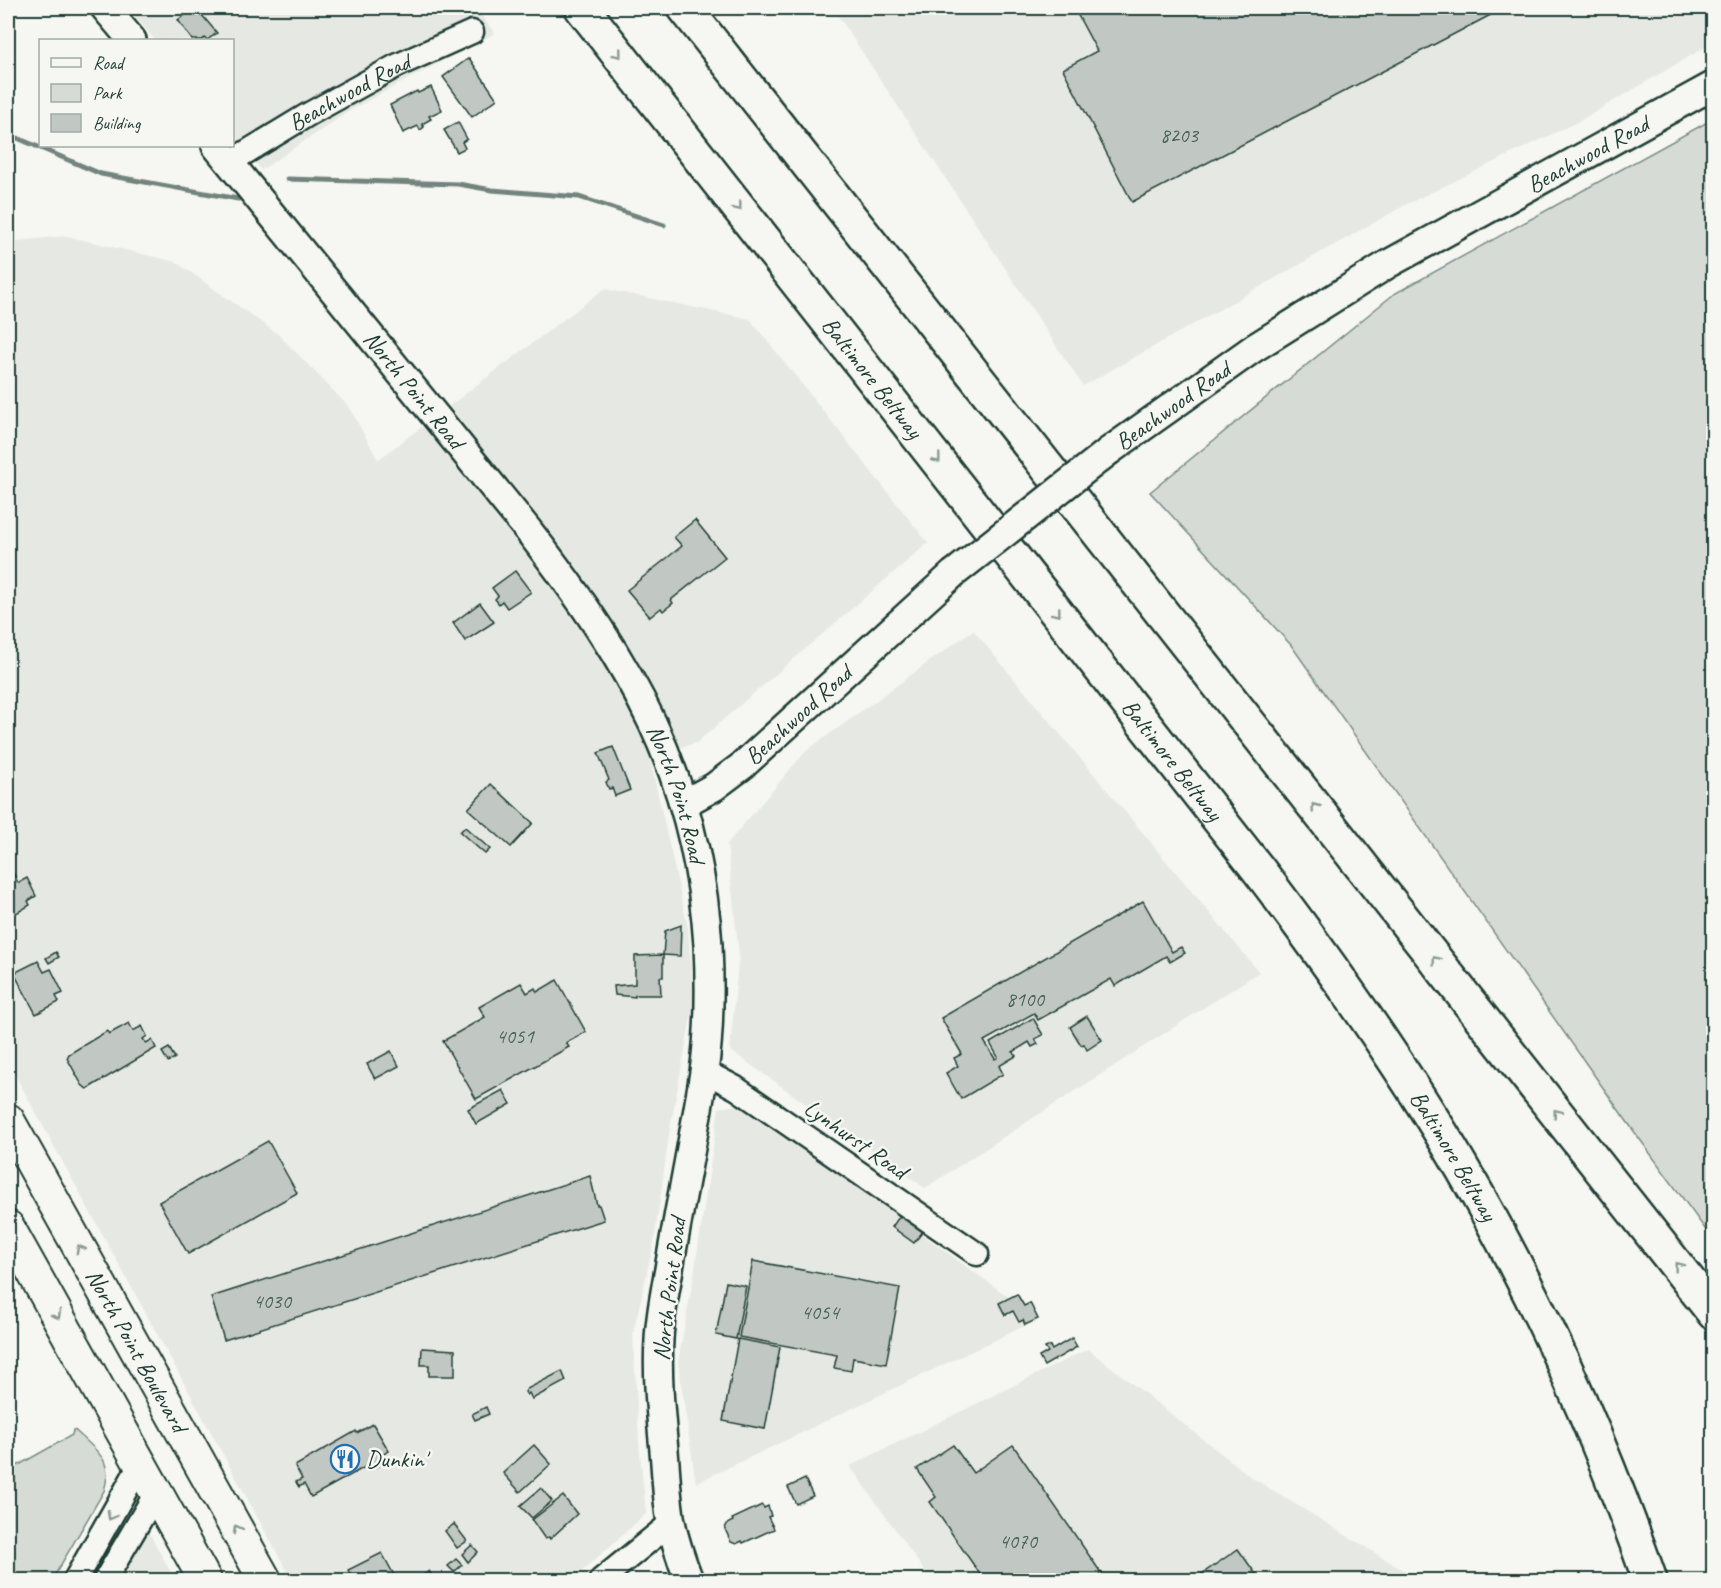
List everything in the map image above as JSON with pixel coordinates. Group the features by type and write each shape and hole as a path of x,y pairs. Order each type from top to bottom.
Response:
{"highway":[{"name":"Baltimore Beltway","path":"582,8 1258,869 1365,1015 1463,1170 1527,1289 1603,1452 1650,1581"},
{"path":"685,8 1713,1312"}],"main road":[{"name":"North Point Boulevard","path":"8,1120 265,1581"},
{"path":"8,1227 204,1581"}],"street":[{"path":"105,8 131,39"},
{"name":"Beachwood Road","path":"223,154 309,114 396,66 472,32"},
{"name":"Beachwood Road","path":"685,803 714,787 742,766 953,574 1109,451 1254,348 1378,270 1713,86"},
{"name":"North Point Road","path":"223,154 528,530 580,599 641,698 662,741 685,803 700,871 706,921 709,997 704,1071 677,1216 659,1340 661,1418 671,1523 689,1581"},
{"name":"Lynhurst Road","path":"704,1071 736,1088 977,1254"},
{"path":"75,1581 140,1465"},
{"path":"105,1581 156,1493"},
{"path":"601,1581 671,1523"}],"shaded area":[{"path":"128,8 475,8 495,33 354,108 261,170 234,136 234,39 154,39"},
{"path":"833,8 1713,8 1714,42 1583,119 1407,204 1083,386"},
{"path":"66,236 176,262 279,335 349,407 378,460 604,289 750,319 928,543 696,743 649,755 688,928 694,1001 670,1128 654,1242 633,1333 639,1443 646,1514 572,1580 292,1580 8,1062 8,242"},
{"path":"973,630 1259,972 925,1188 730,1050 739,954 727,844 805,752"},
{"path":"742,1104 1039,1319 696,1483 678,1362 694,1275 719,1108"},
{"path":"1088,1349 1251,1477 1419,1580 931,1580 850,1466"},
{"path":"147,1529 175,1580 118,1580"}],"green space":[{"path":"1713,119 1713,1240 1291,645 1150,492 1394,294"},
{"path":"73,1430 102,1457 107,1471 104,1491 52,1580 8,1580 8,1471 72,1435"}],"building":[{"path":"196,8 217,33 208,39 191,39 178,20"},
{"path":"1074,8 1504,8 1132,202 1063,69 1097,51"},
{"path":"469,58 497,99 472,117 443,77"},
{"path":"431,87 442,110 429,116 431,119 422,124 424,127 420,130 418,126 403,133 390,105 417,91 418,93"},
{"path":"458,122 467,139 462,142 465,148 457,152 444,130"},
{"path":"695,520 725,557 671,600 673,603 663,611 661,608 650,617 627,590 682,546 674,537"},
{"path":"515,571 531,592 507,608 502,601 499,604 495,599 498,596 492,588"},
{"path":"480,603 494,622 465,641 453,623"},
{"path":"613,747 630,790 615,796 612,788 609,789 606,782 609,780 598,753"},
{"path":"491,784 533,823 511,847 468,809"},
{"path":"465,827 490,849 485,854 460,832"},
{"path":"14,874 18,883 27,878 36,896 28,901 30,905 8,918 8,878"},
{"path":"1143,901 1172,952 1181,947 1185,953 1170,962 1166,956 1115,986 1111,979 1038,1020 1034,1013 984,1041 995,1059 998,1057 990,1043 1033,1018 1043,1035 1035,1039 1038,1044 1032,1047 1029,1042 1013,1052 1016,1056 999,1066 1003,1074 961,1099 946,1073 958,1066 954,1058 962,1054 941,1018"},
{"path":"681,925 680,956 663,955 665,931"},
{"path":"56,952 59,957 49,963 46,958"},
{"path":"663,955 663,977 660,977 661,995 635,995 635,997 615,995 614,986 635,984 635,956"},
{"path":"38,961 44,972 51,969 63,993 56,996 59,1002 36,1014 14,973"},
{"path":"557,980 586,1032 566,1043 569,1047 476,1099 443,1041 485,1017 479,1007 521,983 527,993 535,988 537,992"},
{"path":"1087,1016 1102,1040 1087,1050 1084,1044 1081,1045 1070,1027"},
{"path":"129,1023 133,1031 142,1026 147,1036 143,1039 146,1043 152,1040 156,1048 87,1089 82,1085 67,1058 69,1054 107,1031 109,1034"},
{"path":"169,1048 175,1058 168,1062 162,1052"},
{"path":"391,1051 399,1066 375,1079 367,1064"},
{"path":"503,1090 511,1104 476,1124 468,1109"},
{"path":"268,1141 297,1193 188,1254 159,1202"},
{"path":"590,1176 597,1205 599,1205 604,1220 224,1340 211,1297"},
{"path":"901,1214 924,1230 914,1243 892,1227"},
{"path":"753,1261 900,1288 886,1364 853,1358 851,1371 834,1368 837,1355 739,1337"},
{"path":"726,1282 746,1286 736,1339 716,1335"},
{"path":"1017,1294 1024,1306 1030,1303 1038,1319 1025,1325 1023,1320 1019,1322 1013,1311 1005,1315 999,1303"},
{"path":"1072,1338 1077,1347 1044,1366 1039,1357 1048,1352 1045,1348 1050,1346 1052,1350"},
{"path":"738,1339 780,1347 765,1429 723,1421"},
{"path":"422,1348 455,1350 455,1376 429,1376 429,1365 421,1365"},
{"path":"562,1371 566,1381 532,1399 529,1393 527,1395 525,1392 527,1389"},
{"path":"486,1407 489,1414 475,1420 472,1414"},
{"name":"Dunkin'","path":"373,1424 389,1451 380,1456 385,1462 368,1471 365,1467 311,1497 304,1484 299,1487 296,1482 302,1479 295,1466 356,1431 357,1433"},
{"path":"534,1445 551,1464 520,1492 503,1473"},
{"path":"953,1445 973,1473 1013,1445 1106,1580 984,1580 930,1502 936,1497 917,1469"},
{"path":"805,1479 813,1496 796,1504 788,1487"},
{"path":"541,1488 552,1501 532,1518 520,1506"},
{"path":"563,1496 577,1514 550,1539 549,1537 545,1539 532,1520"},
{"path":"762,1505 764,1508 768,1506 771,1516 768,1517 774,1529 743,1543 742,1541 736,1544 731,1542 725,1529 727,1524 733,1521 732,1519"},
{"path":"454,1524 467,1541 457,1548 445,1531"},
{"path":"472,1545 478,1552 468,1562 462,1554"},
{"path":"1238,1549 1260,1580 1193,1580"},
{"path":"382,1553 395,1577 388,1580 353,1580 348,1570"},
{"path":"456,1559 462,1565 454,1572 448,1566"},
{"path":"429,1571 433,1577 428,1580 416,1580"}],"waterway":[{"path":"8,134 101,174 238,199"},
{"path":"287,179 458,184 492,190 579,197 664,225"}],"place":[{"name":"Dunkin'","path":"345,1459"}]}
